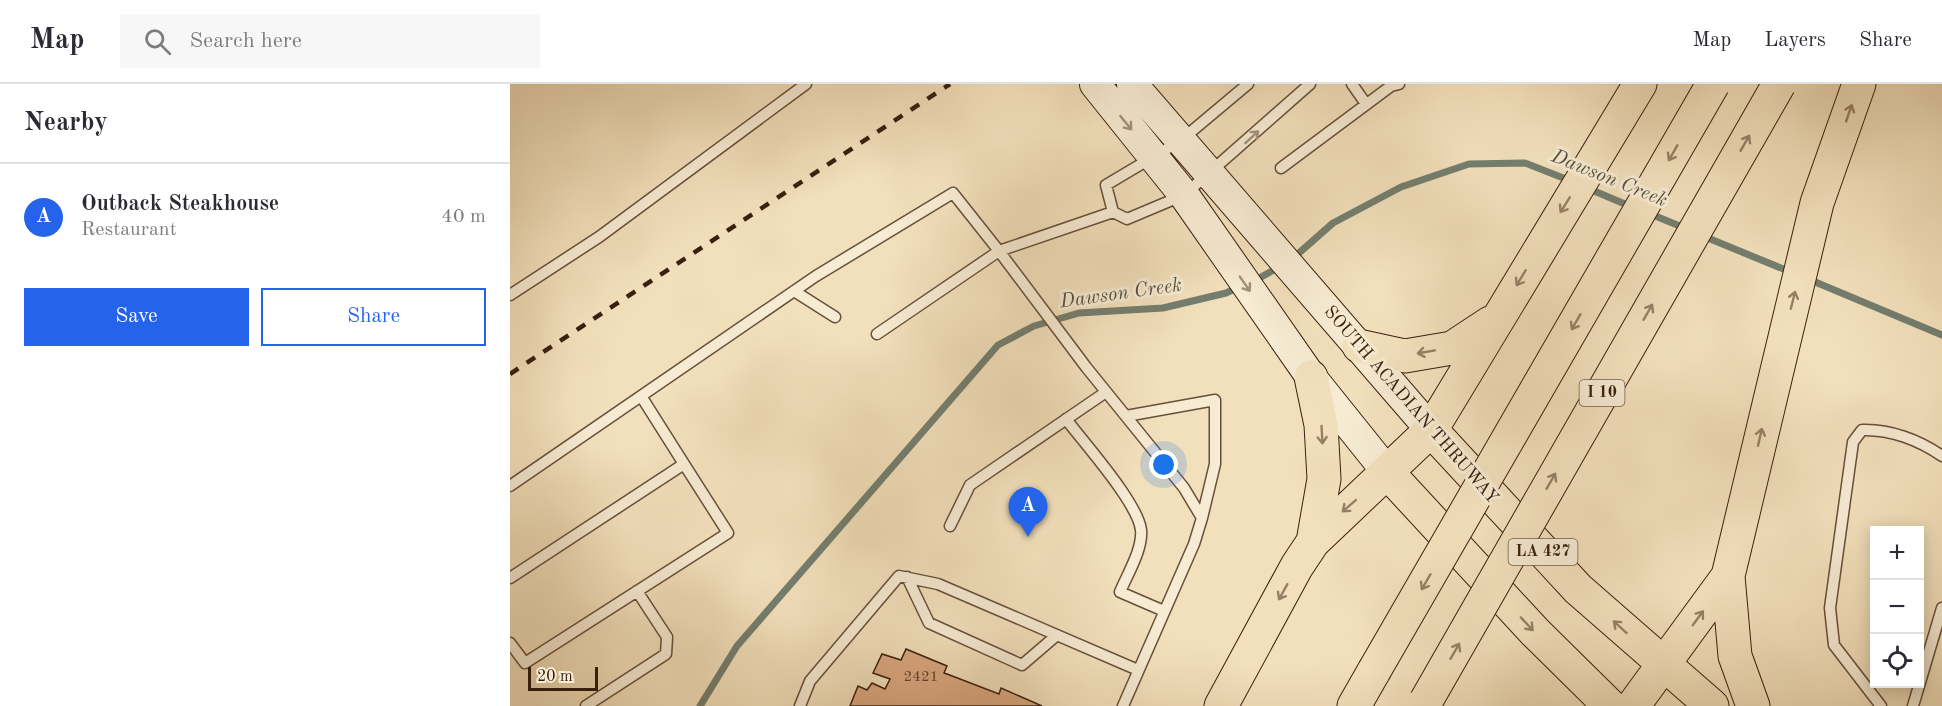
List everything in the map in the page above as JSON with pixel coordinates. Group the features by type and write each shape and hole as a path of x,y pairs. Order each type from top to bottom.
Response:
{"main road":[{"name":"LA 427","path":"1095,84 1184,195 1311,377 1388,473 1535,632 1610,706"},
{"name":"SOUTH ACADIAN THRUWAY","path":"1132,84 1209,176 1431,430 1556,566 1663,666 1712,706"},
{"path":"1221,706 1297,566 1313,542 1431,430 1496,318 1640,84"},
{"path":"1354,706 1713,84"},
{"name":"I 10","path":"1425,704 1779,84"},
{"path":"1753,706 1735,656 1728,576 1817,203 1859,84"},
{"path":"1359,346 1405,356 1452,348 1496,318"},
{"path":"1311,377 1322,425 1324,479 1313,542"},
{"path":"1633,706 1728,576"}],"lane":[{"path":"510,295 599,237 806,84"},
{"path":"1113,212 1106,185 1180,141 1248,84"},
{"path":"877,334 999,250 1113,212 1127,219 1184,195 1209,176 1310,84"},
{"path":"1352,84 1366,104"},
{"path":"1281,168 1391,86 1399,84"},
{"path":"510,486 794,291 953,192 1086,367 1184,488 1202,518"},
{"path":"794,291 835,317"},
{"path":"950,526 970,485 1106,392"},
{"path":"510,643 525,663 728,533 641,396"},
{"path":"1123,706 1194,544 1202,518 1215,464 1215,400 1126,416"},
{"path":"1066,419 1130,502 1141,531 1136,552 1120,592 1164,611"},
{"path":"1881,706 1834,645 1830,628 1830,608 1853,442 1862,430 1877,430 1925,444 1942,456"},
{"path":"510,578 684,464"},
{"path":"800,706 810,681 899,576 938,584 1138,670"},
{"path":"907,577 929,624 1022,665 1057,635"},
{"path":"586,706 666,654 667,637 637,591"},
{"path":"1913,706 1942,608"}],"building":[{"path":"906,649 947,666 944,673 999,694 1001,688 1042,706 850,706 858,686 867,690 872,683 885,689 890,679 873,673 882,654 901,660"}],"waterway":[{"name":"Dawson Creek","path":"1291,260 1333,223 1401,187 1469,164 1525,163 1571,181"},
{"name":"Dawson Creek","path":"1587,188 1632,207"},
{"name":"Dawson Creek","path":"1648,213 1687,229"},
{"name":"Dawson Creek","path":"1703,236 1793,273"},
{"name":"Dawson Creek","path":"1252,282 1279,267"},
{"name":"Dawson Creek","path":"1808,279 1942,335"},
{"name":"Dawson Creek","path":"700,706 737,646 998,345 1034,326 1079,313 1163,308 1226,293 1239,287"}],"railway":[{"path":"510,374 950,84"}],"place":[{"name":"Outback Steakhouse","path":"1028,537"}]}
